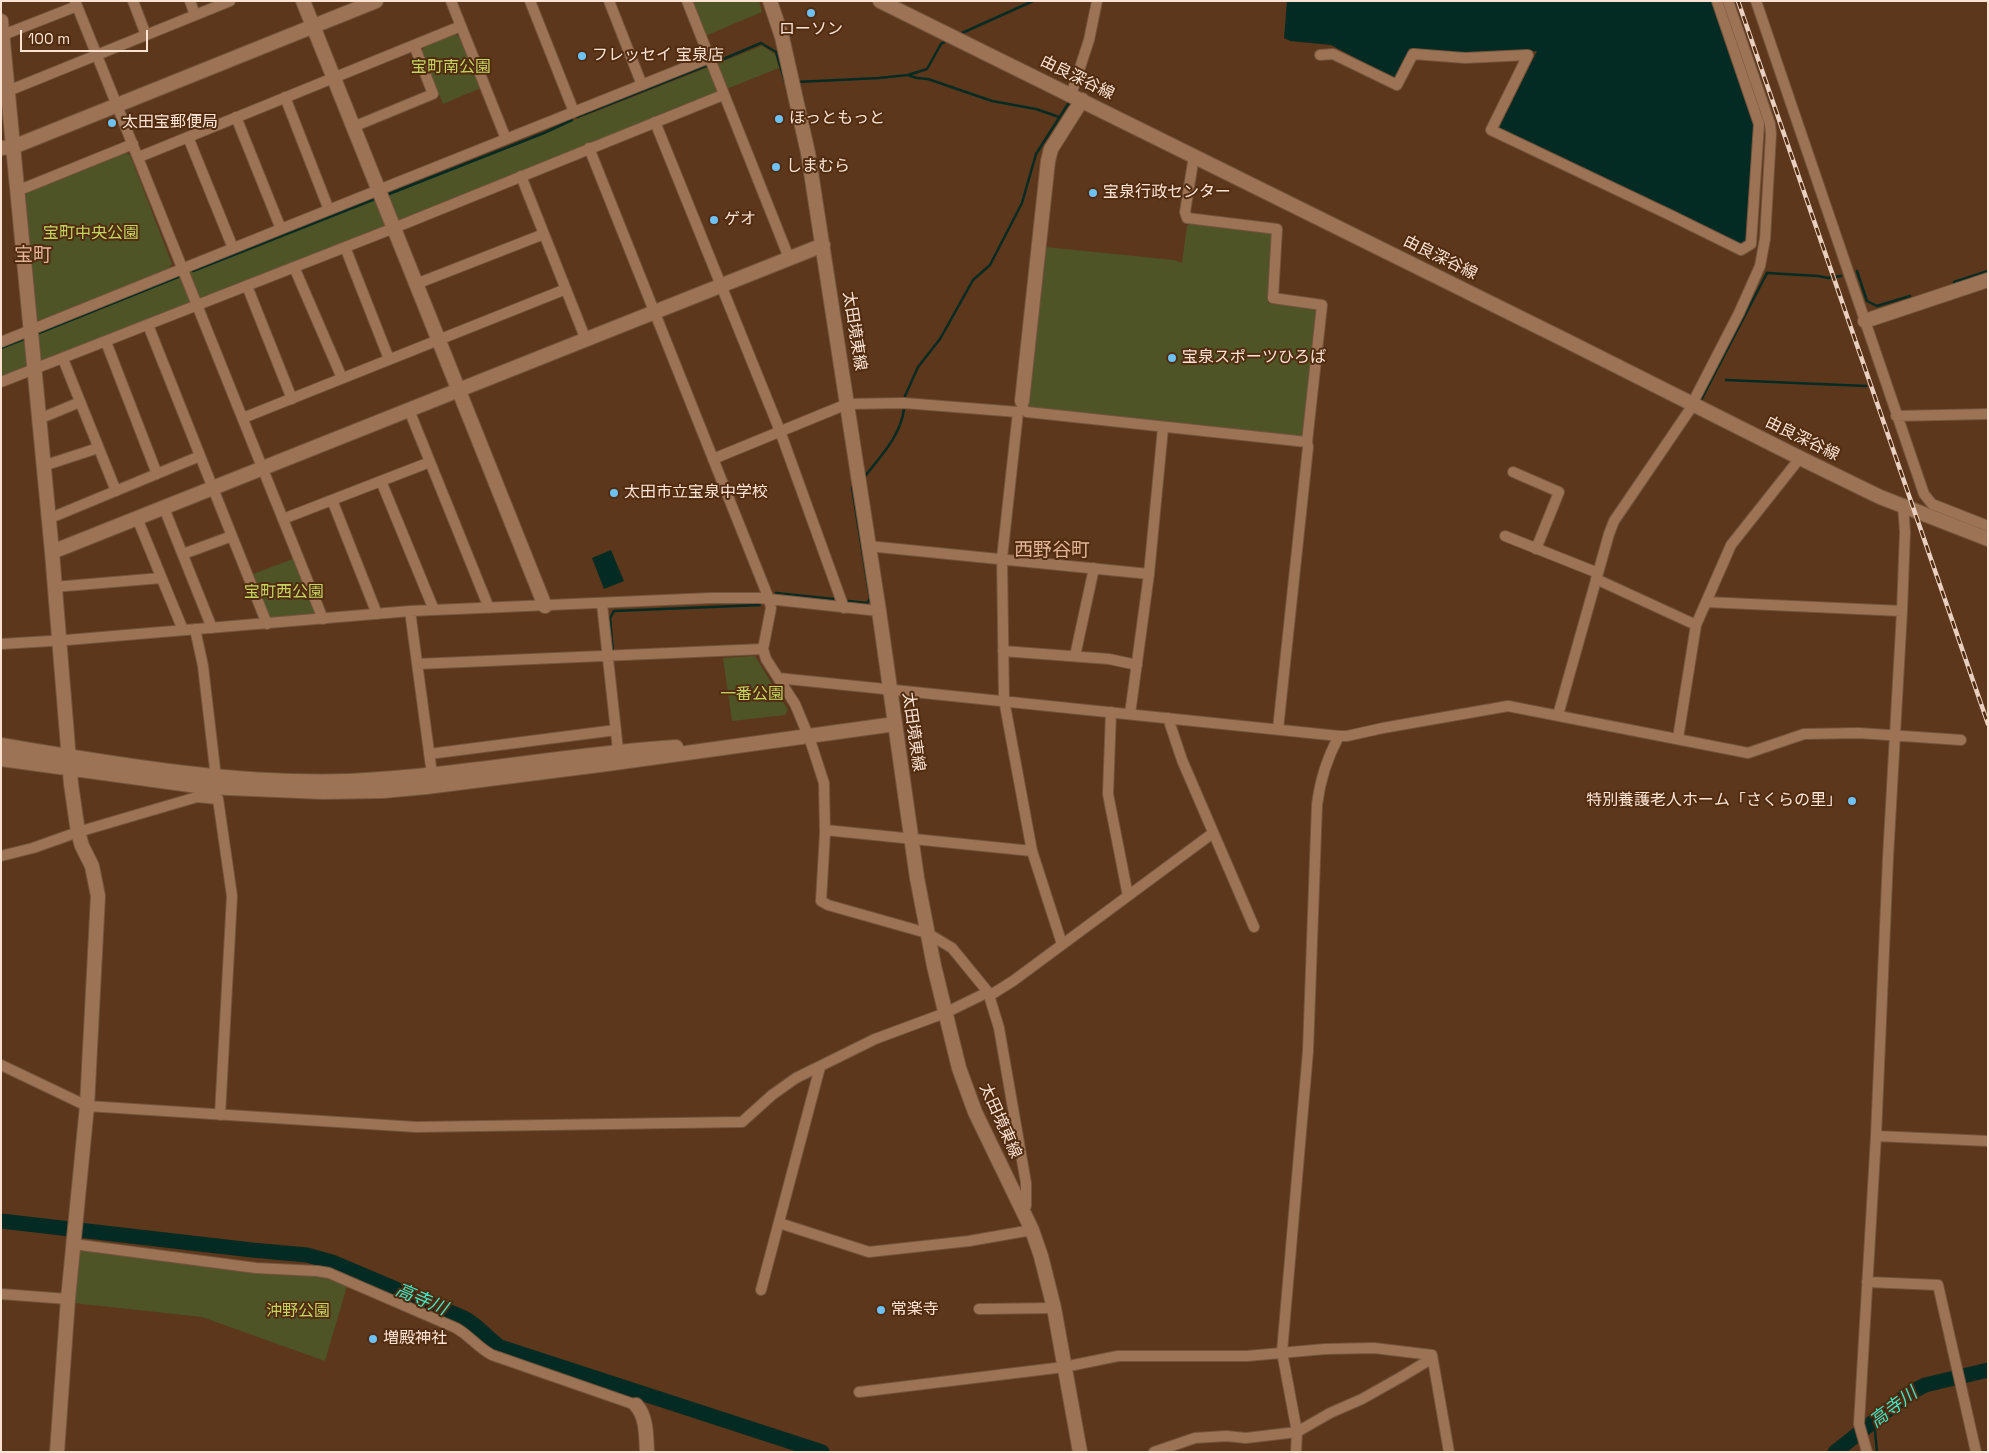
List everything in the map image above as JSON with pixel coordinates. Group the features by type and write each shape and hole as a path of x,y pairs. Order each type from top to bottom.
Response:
{"street":[{"path":"133,1 146,35"},
{"path":"190,1 195,15"},
{"path":"5,92 230,1"},
{"path":"303,1 545,606"},
{"path":"7,147 118,106 376,1"},
{"path":"451,1 506,139"},
{"path":"530,1 574,112"},
{"path":"609,1 642,85"},
{"path":"687,1 789,258"},
{"name":"太田境東線","path":"770,1 792,82 808,153 927,933 959,1068 975,1112 1032,1230 1041,1256 1054,1308 1080,1452"},
{"name":"由良深谷線","path":"880,1 1880,497 1988,539"},
{"path":"1062,944 1032,851 1004,700 1002,558 1021,408 1048,161 1051,149 1077,98 1097,1"},
{"path":"1320,55 1332,54 1397,85 1413,54 1465,58 1528,55 1491,130 1741,250 1751,244 1759,124 1717,1"},
{"path":"1558,715 1614,522 1692,404 1742,306 1760,266 1765,239 1770,124 1728,1"},
{"path":"1756,1 1924,494 1932,504 1988,526"},
{"path":"2,38 76,4 184,268 197,306 323,619"},
{"path":"1,21 7,147 17,191 52,552 69,763 78,832 82,846 92,866 98,896 87,1106 68,1299 57,1452"},
{"path":"139,157 461,26"},
{"path":"353,127 433,94 414,45"},
{"path":"1,342 281,228 709,58"},
{"path":"1,382 394,228 723,95"},
{"path":"285,97 329,210"},
{"path":"236,117 281,228"},
{"path":"655,122 780,431 844,608"},
{"path":"188,137 233,248"},
{"path":"17,191 133,144"},
{"path":"589,148 769,599 771,608 763,650 766,659 795,704 804,737 824,783 821,901 828,905 927,933 952,948 989,994 999,1028 1026,1183 1026,1206 1022,1212"},
{"path":"1194,156 1185,212 1187,218 1277,229 1273,298 1322,305 1278,729"},
{"path":"521,176 586,340"},
{"path":"416,284 544,234"},
{"path":"52,552 823,245"},
{"path":"345,247 388,359"},
{"path":"294,267 342,378"},
{"path":"1865,321 1988,280"},
{"path":"246,286 292,399"},
{"path":"243,418 566,288"},
{"path":"148,325 267,624"},
{"path":"106,342 157,474"},
{"path":"63,359 116,491"},
{"path":"39,419 80,402"},
{"path":"712,459 847,404 904,402 1021,408 1028,412 1307,442"},
{"path":"409,410 489,608"},
{"path":"1896,416 1988,414"},
{"path":"1130,714 1148,574 1163,428"},
{"path":"44,466 98,448"},
{"path":"48,519 200,456"},
{"path":"1678,738 1696,625 1706,602 1731,545 1800,458"},
{"path":"283,519 430,462"},
{"path":"1512,472 1559,492 1536,549"},
{"path":"381,481 434,610"},
{"path":"332,500 377,614"},
{"path":"1867,1452 1859,1424 1876,1136 1894,736 1902,611 1905,532 1903,505"},
{"path":"164,508 212,628"},
{"path":"137,518 183,630"},
{"path":"184,554 232,536"},
{"path":"1505,536 1597,576 1696,625"},
{"path":"868,546 1148,574"},
{"path":"1075,656 1094,568"},
{"path":"54,587 162,578"},
{"path":"1,644 59,641 434,610 711,598 759,598 879,611"},
{"path":"1706,602 1902,611"},
{"path":"602,604 618,750"},
{"path":"410,612 432,774"},
{"path":"194,629 203,666 215,769"},
{"path":"417,664 763,650"},
{"path":"1003,651 1109,659 1137,665"},
{"path":"778,678 1339,736 1508,706 1748,752 1804,734 1859,733 1961,740"},
{"path":"1111,712 1108,794 1128,896"},
{"path":"1168,718 1182,760 1254,927"},
{"path":"1,745 69,763 212,788 323,792 383,791 426,788 895,724"},
{"path":"429,754 616,730"},
{"path":"1296,1452 1297,1432 1282,1352 1308,1051 1317,805 1323,772 1339,736"},
{"path":"1,759 291,782 350,781 432,774 618,750 804,737"},
{"path":"1,856 33,848 78,832 197,797 218,799 232,896 220,1115"},
{"path":"824,830 1032,851"},
{"path":"1,1065 87,1106 416,1126 742,1122 772,1095 796,1078 876,1039 945,1013 1014,981 1213,833"},
{"path":"761,1290 820,1067"},
{"path":"1876,1136 1988,1142"},
{"path":"779,1223 869,1252 969,1241 1032,1230"},
{"path":"74,1241 256,1268 329,1273 464,1332 482,1350 492,1356 636,1405 642,1412 644,1419 647,1452"},
{"path":"1867,1282 1938,1285 1976,1452"},
{"path":"1,1294 68,1299"},
{"path":"978,1309 1054,1308"},
{"path":"860,1392 1064,1367 1118,1356 1247,1356 1282,1352 1374,1348 1432,1355 1431,1359 1448,1452"},
{"path":"1154,1452 1195,1438 1226,1436 1246,1438 1297,1432 1330,1413 1362,1399 1431,1359"}],"green space":[{"path":"690,1 759,1 762,12 705,36"},
{"name":"宝町南公園","path":"454,34 460,37 481,88 443,104 422,52 424,46"},
{"path":"762,46 775,54 779,68 1,379 1,346"},
{"name":"宝町中央公園","path":"126,153 130,155 172,264 169,268 43,321 36,319 24,196 27,193"},
{"name":"宝泉スポーツひろば","path":"1191,223 1273,232 1275,235 1268,303 1313,308 1317,311 1304,436 1301,438 1030,409 1027,405 1045,247 1174,260 1182,263 1187,226"},
{"name":"宝町西公園","path":"298,557 323,619 267,624 248,576"},
{"name":"一番公園","path":"755,656 788,710 785,715 732,721 723,658"},
{"name":"沖野公園","path":"83,1249 316,1275 347,1286 325,1361 202,1317 73,1303 78,1254"}],"water":[{"path":"1287,1 1713,1 1757,125 1749,242 1741,248 1499,128 1537,51 1468,56 1414,48 1409,50 1395,79 1331,45 1290,41 1284,38"},
{"path":"611,550 624,581 604,589 592,558"}],"waterway":[{"path":"962,33 1033,1"},
{"path":"797,82 908,75 927,69 941,44 946,41"},
{"path":"714,63 761,43 776,52 785,82 787,82"},
{"path":"577,117 708,65"},
{"path":"910,76 928,79 992,101 1036,109 1059,117"},
{"path":"905,396 918,367 940,339 973,280 990,265 1022,203 1036,154 1068,104 1074,106"},
{"path":"389,194 544,133 572,120"},
{"path":"193,271 375,199"},
{"path":"1857,271 1867,301 1877,306 1910,296"},
{"path":"1954,282 1988,271"},
{"path":"1767,273 1828,278 1841,276"},
{"path":"1701,400 1767,273"},
{"path":"39,333 178,277"},
{"path":"1,348 24,339"},
{"path":"1726,380 1866,386"},
{"path":"865,476 895,436 904,409"},
{"path":"848,601 867,603 870,599 852,487"},
{"path":"776,593 833,599"},
{"path":"613,653 610,618 614,611 760,605"},
{"name":"高寺川","path":"1,1221 307,1255 332,1262 464,1318 474,1324 500,1347 822,1452"},
{"name":"高寺川","path":"1835,1452 1908,1394 1925,1385 1988,1370"},
{"path":"1874,1421 1877,1452"}],"railway":[{"path":"1738,1 1988,724"}],"place":[{"name":"ローソン","path":"811,13"},
{"name":"フレッセイ 宝泉店","path":"582,56"},
{"name":"ほっともっと","path":"779,119"},
{"name":"太田宝郵便局","path":"112,123"},
{"name":"しまむら","path":"776,167"},
{"name":"宝泉行政センター","path":"1093,193"},
{"name":"ゲオ","path":"714,220"},
{"name":"宝泉スポーツひろば","path":"1172,358"},
{"name":"太田市立宝泉中学校","path":"614,493"},
{"name":"特別養護老人ホーム「さくらの里」","path":"1852,801"},
{"name":"常楽寺","path":"881,1310"},
{"name":"増殿神社","path":"373,1339"}],"district":[{"name":"宝町","path":"33,256"},
{"name":"西野谷町","path":"1052,551"}]}
